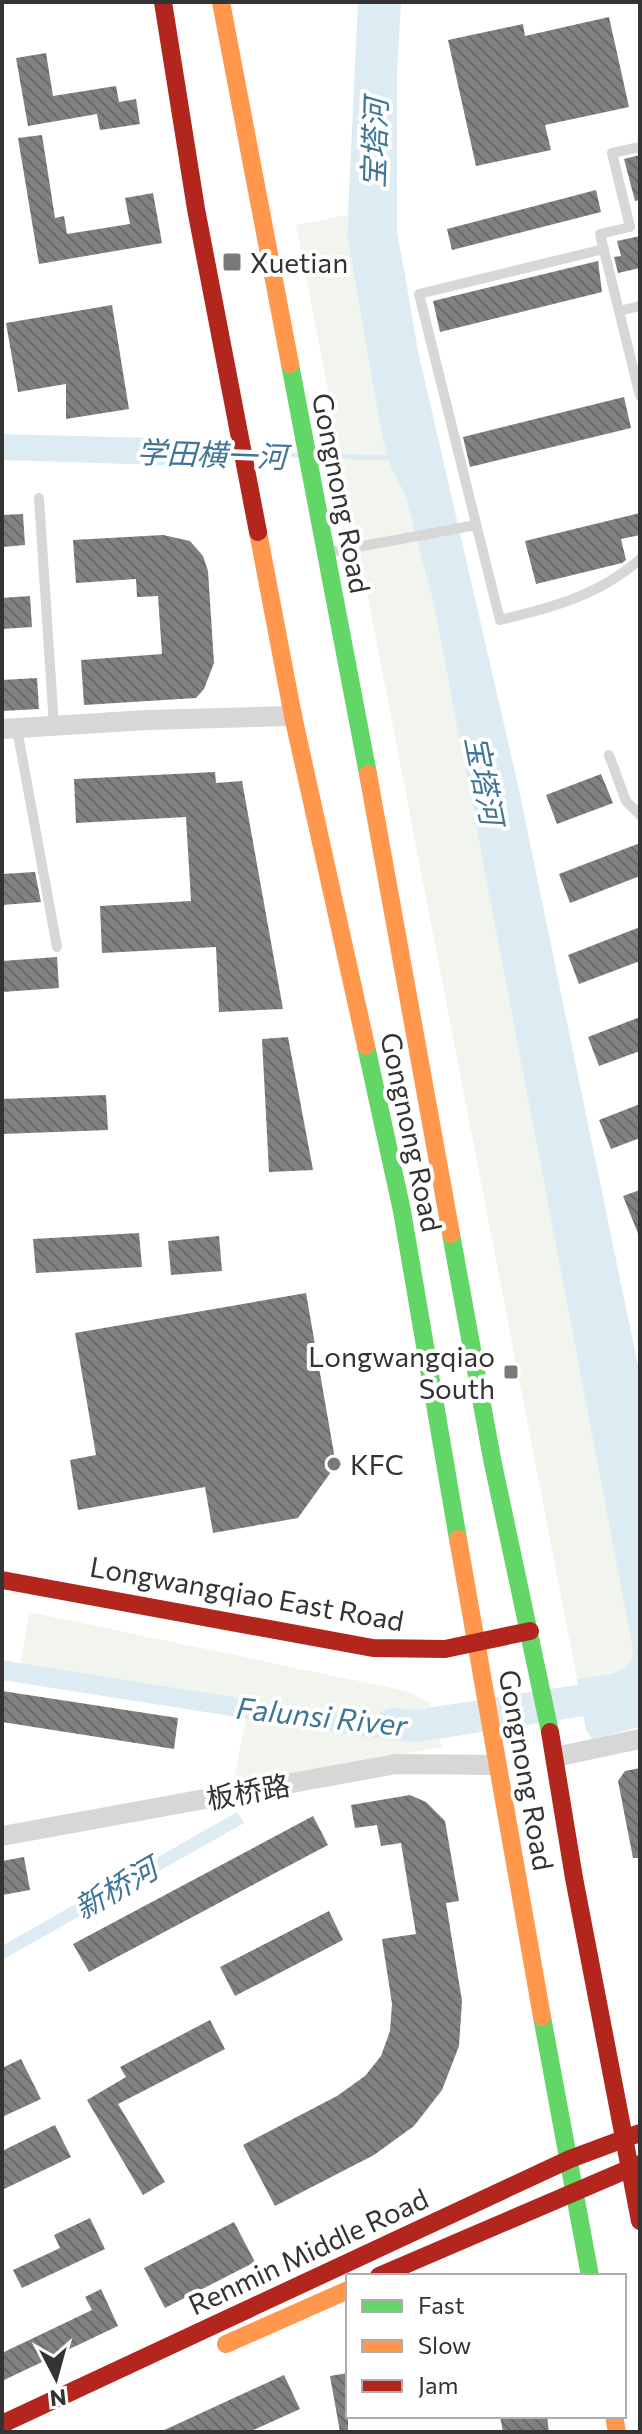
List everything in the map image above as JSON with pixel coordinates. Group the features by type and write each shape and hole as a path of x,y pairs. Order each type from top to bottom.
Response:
{"main road":[{"name":"Gongnong Road","path":"163,2 196,209 293,716 402,1211 496,1765 590,2274"},
{"name":"Gongnong Road","path":"221,2 492,1459 543,1687 631,2136 640,2221"},
{"name":"Longwangqiao East Road","path":"2,1580 373,1648 445,1649 530,1631"},
{"name":"Renmin Middle Road","path":"2,2424 570,2159 631,2136"},
{"name":"Renmin Middle Road","path":"383,2274 574,2189 636,2165"},
{"name":"Renmin Middle Road","path":"212,2350 346,2291"}],"street":[{"path":"10,729 293,716"},
{"path":"554,1748 640,1739"},
{"name":"板桥路","path":"2,1836 396,1764 496,1765"}],"lane":[{"path":"640,147 612,153 630,227 600,234 640,396"},
{"path":"604,249 419,294 471,526 500,620 564,605 623,574 640,559"},
{"path":"619,311 640,306"},
{"path":"39,498 54,726"},
{"path":"325,553 471,526"},
{"path":"10,729 57,947"},
{"path":"609,755 626,801 640,815"}],"shaded area":[{"path":"347,215 347,235 382,436 392,470 405,494 434,605 633,1650 627,1665 604,1675 577,1679 296,225"},
{"path":"29,1612 406,1691 429,1702 436,1717 369,1719 21,1663"},
{"path":"246,1718 371,1738 439,1737 442,1747 233,1783"}],"water":[{"name":"宝塔河","path":"358,2 401,2 397,73 397,232 418,351 518,785 640,1376 640,1727 592,1739 586,1730 577,1679 621,1670 631,1659 633,1650 434,605 405,494 392,470 382,436 347,235"},
{"path":"2,434 188,439 193,466 2,460"},
{"path":"2,1660 369,1719 436,1717 439,1737 371,1738 2,1680"},
{"name":"新桥河","path":"237,1812 244,1823 2,1960 2,1946"}],"building":[{"path":"609,17 629,107 545,125 551,150 476,166 448,40 523,24 525,36"},
{"path":"46,53 53,96 116,86 119,102 136,99 140,124 100,130 97,114 28,126 16,58"},
{"path":"42,135 55,218 64,216 67,234 130,224 125,198 153,193 162,243 39,264 18,138"},
{"path":"640,155 640,200 635,201 624,159"},
{"path":"596,190 601,212 452,250 447,229"},
{"path":"640,236 640,268 618,273 614,257 621,256 617,241"},
{"path":"598,261 602,292 440,332 433,301"},
{"path":"112,305 129,409 66,419 66,384 18,392 6,323"},
{"path":"624,397 631,428 470,467 463,437"},
{"path":"640,513 640,535 621,539 626,560 622,563 536,584 525,541"},
{"path":"23,514 25,545 2,547 2,515"},
{"path":"163,535 190,541 203,556 208,571 214,663 204,689 196,698 84,705 81,660 162,654 158,596 137,597 136,579 76,583 73,540"},
{"path":"30,596 32,627 2,629 2,598"},
{"path":"37,678 39,709 2,711 2,680"},
{"path":"215,772 216,783 242,781 283,1009 219,1012 216,947 102,953 100,906 191,901 186,817 76,823 74,779"},
{"path":"601,774 613,803 557,824 546,795"},
{"path":"640,843 640,876 570,903 559,874"},
{"path":"35,872 41,902 2,905 2,874"},
{"path":"640,927 640,961 579,984 568,955"},
{"path":"57,957 59,988 2,992 2,961"},
{"path":"640,1017 640,1051 599,1066 588,1037"},
{"path":"288,1037 313,1170 269,1172 262,1039"},
{"path":"106,1095 108,1130 2,1134 2,1099"},
{"path":"640,1104 640,1138 611,1149 599,1120"},
{"path":"640,1190 640,1236 639,1236 623,1196"},
{"path":"139,1233 142,1267 36,1273 33,1239"},
{"path":"219,1236 222,1271 171,1275 168,1241"},
{"path":"306,1293 336,1465 298,1518 213,1533 205,1487 78,1510 70,1460 96,1455 75,1333"},
{"path":"2,1691 178,1718 174,1749 2,1722"},
{"path":"640,1768 640,1858 633,1858 618,1781 625,1771"},
{"path":"410,1795 426,1802 445,1821 459,1901 446,1903 462,2001 459,2046 442,2090 414,2126 374,2155 275,2206 243,2145 337,2096 365,2076 381,2056 390,2031 392,2004 382,1939 416,1934 401,1843 381,1846 377,1825 355,1828 351,1805"},
{"path":"313,1816 328,1845 89,1972 73,1944"},
{"path":"24,1857 30,1890 2,1895 2,1861"},
{"path":"329,1911 343,1940 235,1996 220,1967"},
{"path":"210,2020 225,2049 118,2104 165,2182 143,2195 87,2100 126,2077 120,2067"},
{"path":"21,2059 41,2099 2,2117 2,2068"},
{"path":"55,2125 71,2157 2,2190 2,2151"},
{"path":"90,2218 105,2249 22,2288 13,2270 60,2248 54,2235"},
{"path":"234,2222 255,2262 165,2308 144,2268"},
{"path":"101,2289 118,2326 2,2381 2,2353 92,2310 85,2297"},
{"path":"346,2373 348,2432 340,2432 330,2376"},
{"path":"284,2375 300,2409 249,2432 160,2432"},
{"path":"500,2418 547,2418 549,2432 503,2432"}],"waterway":[{"name":"学田横一河","path":"187,452 233,453"},
{"name":"学田横一河","path":"255,454 297,455"},
{"name":"学田横一河","path":"319,456 393,458"},
{"name":"Falunsi River","path":"392,1724 416,1726 610,1696 640,1684"}],"traffic: fast":[{"path":"290,364 368,774"},
{"path":"366,1046 402,1211 458,1539"},
{"path":"451,1234 492,1459 550,1732"},
{"path":"542,2017 590,2274"}],"traffic: slow":[{"path":"221,2 290,364"},
{"path":"258,532 293,716 366,1046"},
{"path":"368,774 451,1234"},
{"path":"458,1539 542,2017"},
{"path":"226,2344 346,2291"},
{"path":"614,2418 617,2432"}],"traffic: jam":[{"path":"163,2 196,209 258,532"},
{"path":"2,1580 373,1648 445,1649 530,1631"},
{"path":"550,1732 574,1878 640,2221"},
{"path":"2,2424 570,2159 640,2133"},
{"path":"384,2274 640,2164"}],"place":[{"name":"Xuetian","path":"232,262"},
{"name":"Longwangqiao South","path":"511,1372"},
{"name":"KFC","path":"334,1464"}]}
